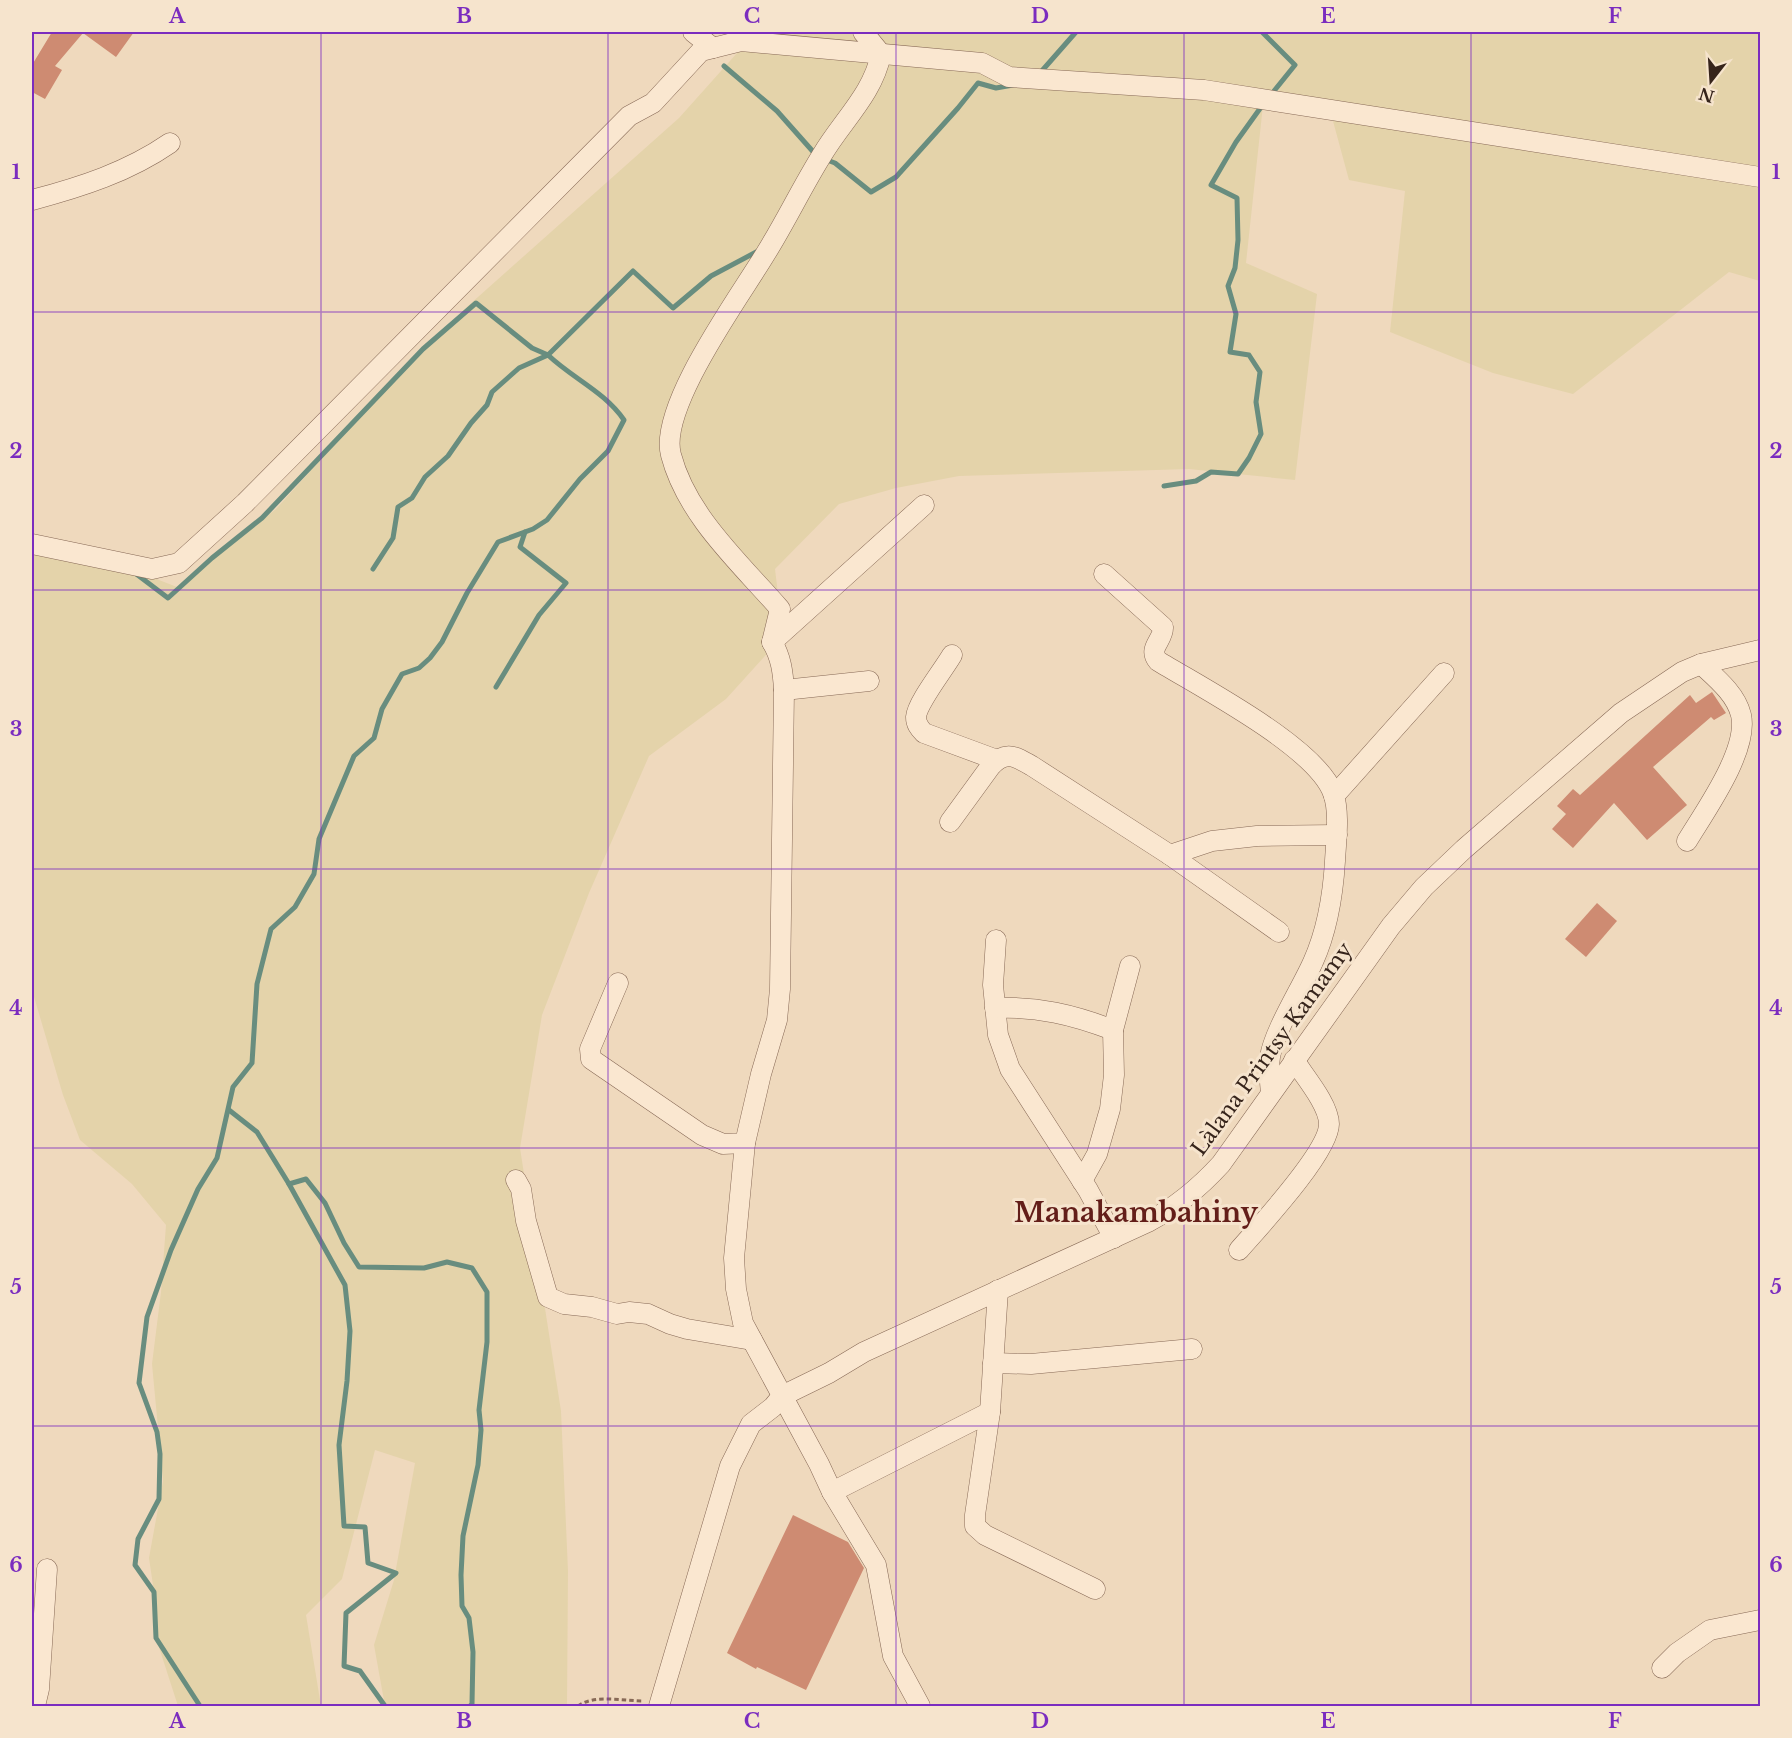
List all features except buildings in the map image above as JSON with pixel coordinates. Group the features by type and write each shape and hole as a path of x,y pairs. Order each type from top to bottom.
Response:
{"street":[{"path":"693,32 712,48"},
{"path":"863,32 881,54 878,71 869,88 823,152 686,385 671,431 670,452 673,463 700,518 780,609 772,642 783,671 784,690 780,989 777,1020 760,1074 745,1143 734,1258 736,1289 743,1323 832,1492 876,1565 893,1656 921,1707"},
{"path":"32,544 152,569 179,563 245,503 629,116 653,104 701,51 741,41 982,63 1009,77 1204,90 1761,177"},
{"path":"32,200 89,184 150,157 171,143"},
{"path":"772,642 924,505"},
{"path":"1104,574 1163,627 1163,635 1153,652 1158,661 1270,729 1315,766 1328,782 1334,796 1337,835 1335,873 1325,930 1317,954 1270,1054 1271,1094"},
{"name":"Làlana Printsy Kamamy","path":"659,1705 730,1466 751,1424 773,1407 782,1396 829,1373 864,1352 1167,1212 1205,1182 1221,1164 1391,926 1424,887 1464,849 1621,713 1682,672 1701,664 1761,650"},
{"path":"952,656 920,706 916,717 918,726 924,733 997,759 1007,756 1016,757 1170,855 1279,932"},
{"path":"1687,841 1720,786 1741,738 1741,715 1732,695 1701,664"},
{"path":"1334,796 1444,673"},
{"path":"784,690 869,681"},
{"path":"950,822 997,759"},
{"path":"1170,855 1212,841 1257,836 1337,835"},
{"path":"996,940 993,985 995,1008 998,1035 1010,1069 1082,1181 1114,1238"},
{"path":"1082,1181 1097,1154 1110,1109 1114,1075 1113,1030 1130,966"},
{"path":"618,983 590,1049 591,1059 702,1135 723,1144 745,1143"},
{"path":"995,1008 1017,1007 1052,1011 1084,1019 1113,1030"},
{"path":"1239,1250 1311,1163 1325,1142 1329,1124 1322,1102 1294,1060"},
{"path":"516,1180 521,1189 526,1221 548,1297 564,1305 592,1307 617,1314 629,1312 648,1314 687,1329 752,1340"},
{"path":"998,1290 990,1412 975,1526 985,1535 1095,1589"},
{"path":"993,1363 1031,1364 1192,1349"},
{"path":"832,1492 990,1412"},
{"path":"35,1707 39,1689 47,1569"},
{"path":"1662,1668 1677,1653 1710,1630 1761,1620"}],"path":[{"path":"578,1707 582,1703 599,1700 659,1705"}],"shaded area":[{"path":"759,32 1760,32 1760,281 1729,272 1573,394 1493,373 1390,332 1405,191 1349,180 1330,110 1263,105 1246,263 1317,294 1295,480 1189,469 959,476 896,488 839,504 775,569 783,636 726,699 649,756 589,893 542,1015 520,1148 561,1411 568,1571 567,1706 385,1706 374,1645 394,1580 415,1463 375,1450 342,1579 306,1615 321,1706 178,1706 156,1638 154,1592 149,1558 163,1481 152,1364 166,1225 132,1184 80,1140 63,1095 32,990 32,553 77,548 177,587 276,509 375,400 469,305 679,118 746,43"}],"waterway":[{"path":"1040,73 1076,32"},
{"path":"1262,32 1295,65 1270,96"},
{"path":"724,66 777,111 816,155"},
{"path":"824,159 835,163 871,192 896,177 978,83 996,88 1013,85"},
{"path":"1164,486 1196,481 1211,472 1238,474 1261,434 1256,402 1260,372 1249,355 1230,352 1236,314 1228,286 1235,268 1238,240 1237,198 1211,185 1236,142 1264,103"},
{"path":"200,1706 156,1638 154,1592 135,1565 138,1539 159,1499 160,1454 157,1432 139,1383 147,1317 171,1250 198,1189 217,1158 233,1087 252,1063 257,984 271,929 295,907 314,874 319,839 354,756 374,738 382,709 402,674 419,668 442,642 467,593 498,542 533,529 547,520 580,479 608,451 624,420 598,393 548,355 633,271 673,308 711,276 760,250"},
{"path":"135,573 168,598 212,558 262,518 423,349 476,303 532,348 548,355"},
{"path":"373,569 393,538 398,507 412,498 425,477 448,456 487,405 492,392 519,368 548,355"},
{"path":"496,687 539,615 566,583 520,547 525,532"},
{"path":"229,1110 257,1132 289,1184 306,1179 325,1203 344,1243 359,1267 424,1268 447,1262 472,1268 487,1292 487,1342 479,1410 481,1430 478,1465 463,1536 461,1575 462,1606 469,1618 473,1652 472,1704 470,1706"},
{"path":"289,1184 345,1285 350,1331 347,1381 339,1445 344,1526 365,1527 368,1563 396,1573 346,1613 344,1666 360,1671 385,1706"}],"district":[{"name":"Manakambahiny","path":"1136,1213"}]}
